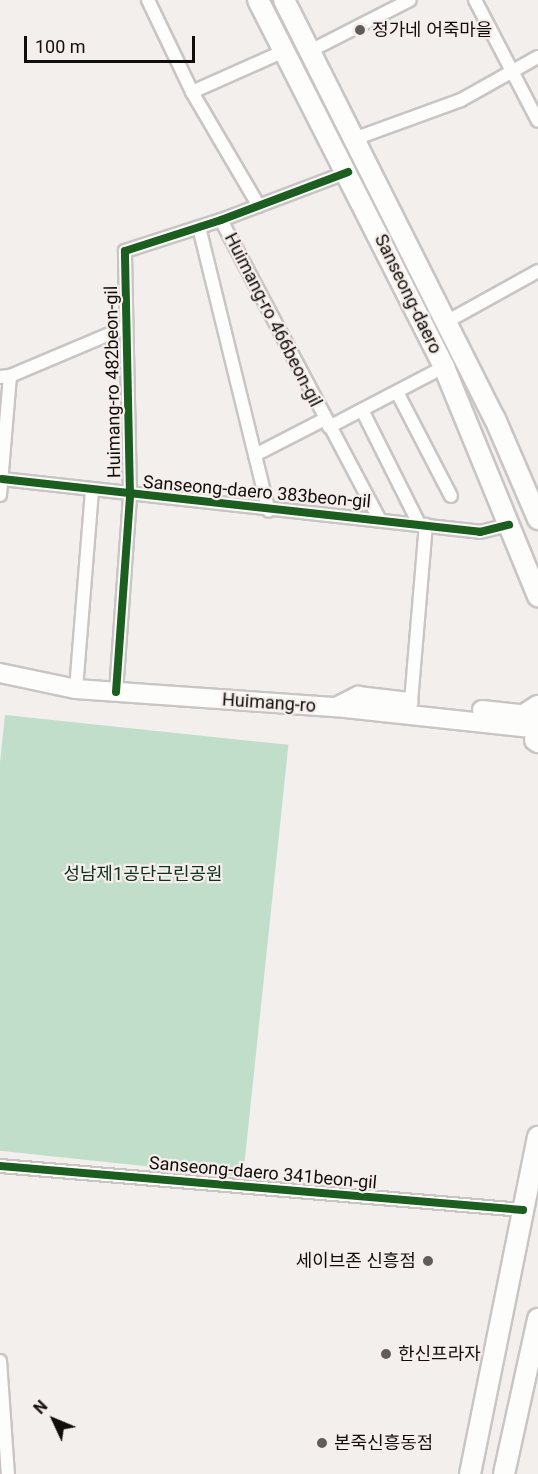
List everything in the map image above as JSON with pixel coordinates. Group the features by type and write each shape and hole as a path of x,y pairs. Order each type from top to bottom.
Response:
{"main road":[{"name":"Sanseong-daero","path":"258,0 348,172 444,367 538,596"},
{"name":"Sanseong-daero","path":"284,0 308,52 495,419 538,519"},
{"name":"Huimang-ro","path":"0,673 76,689 336,707 446,718 537,738"},
{"path":"336,707 358,696 533,712"},
{"path":"336,707 360,718 537,738"},
{"path":"470,1474 538,1137"},
{"path":"504,1474 535,1350 538,1319"}],"street":[{"path":"308,52 410,0"},
{"path":"475,0 538,121"},
{"path":"153,2 192,92 259,206"},
{"path":"192,92 284,51"},
{"path":"354,139 461,100 538,57"},
{"path":"199,227 348,172"},
{"name":"Huimang-ro 466beon-gil","path":"221,220 379,518"},
{"name":"Huimang-ro 482beon-gil","path":"116,692 130,495 125,251 199,227"},
{"name":"Sanseong-daero 383beon-gil","path":"199,227 269,511"},
{"path":"446,322 538,271"},
{"path":"0,495 5,376 126,327"},
{"path":"327,423 362,410 444,367"},
{"path":"397,392 451,496"},
{"path":"362,410 423,524 411,702"},
{"name":"Huimang-ro 466beon-gil","path":"255,454 327,423"},
{"name":"Sanseong-daero 383beon-gil","path":"2,479 269,511 379,518 480,532 509,525"},
{"path":"76,689 92,490"},
{"name":"Sanseong-daero 341beon-gil","path":"0,1166 523,1209"},
{"path":"0,1361 1,1404 8,1474"}],"green space":[{"name":"성남제1공단근린공원","path":"5,715 288,745 243,1176 0,1151 0,763"}],"cycle path":[{"path":"116,692 130,495 125,251 221,220 348,172"},
{"path":"2,479 480,532 509,525"},
{"path":"0,1166 523,1210"}],"place":[{"name":"정가네 어죽마을","path":"360,30"},
{"name":"세이브존 신흥점","path":"428,1261"},
{"name":"한신프라자","path":"386,1354"},
{"name":"본죽신흥동점","path":"322,1443"}]}
